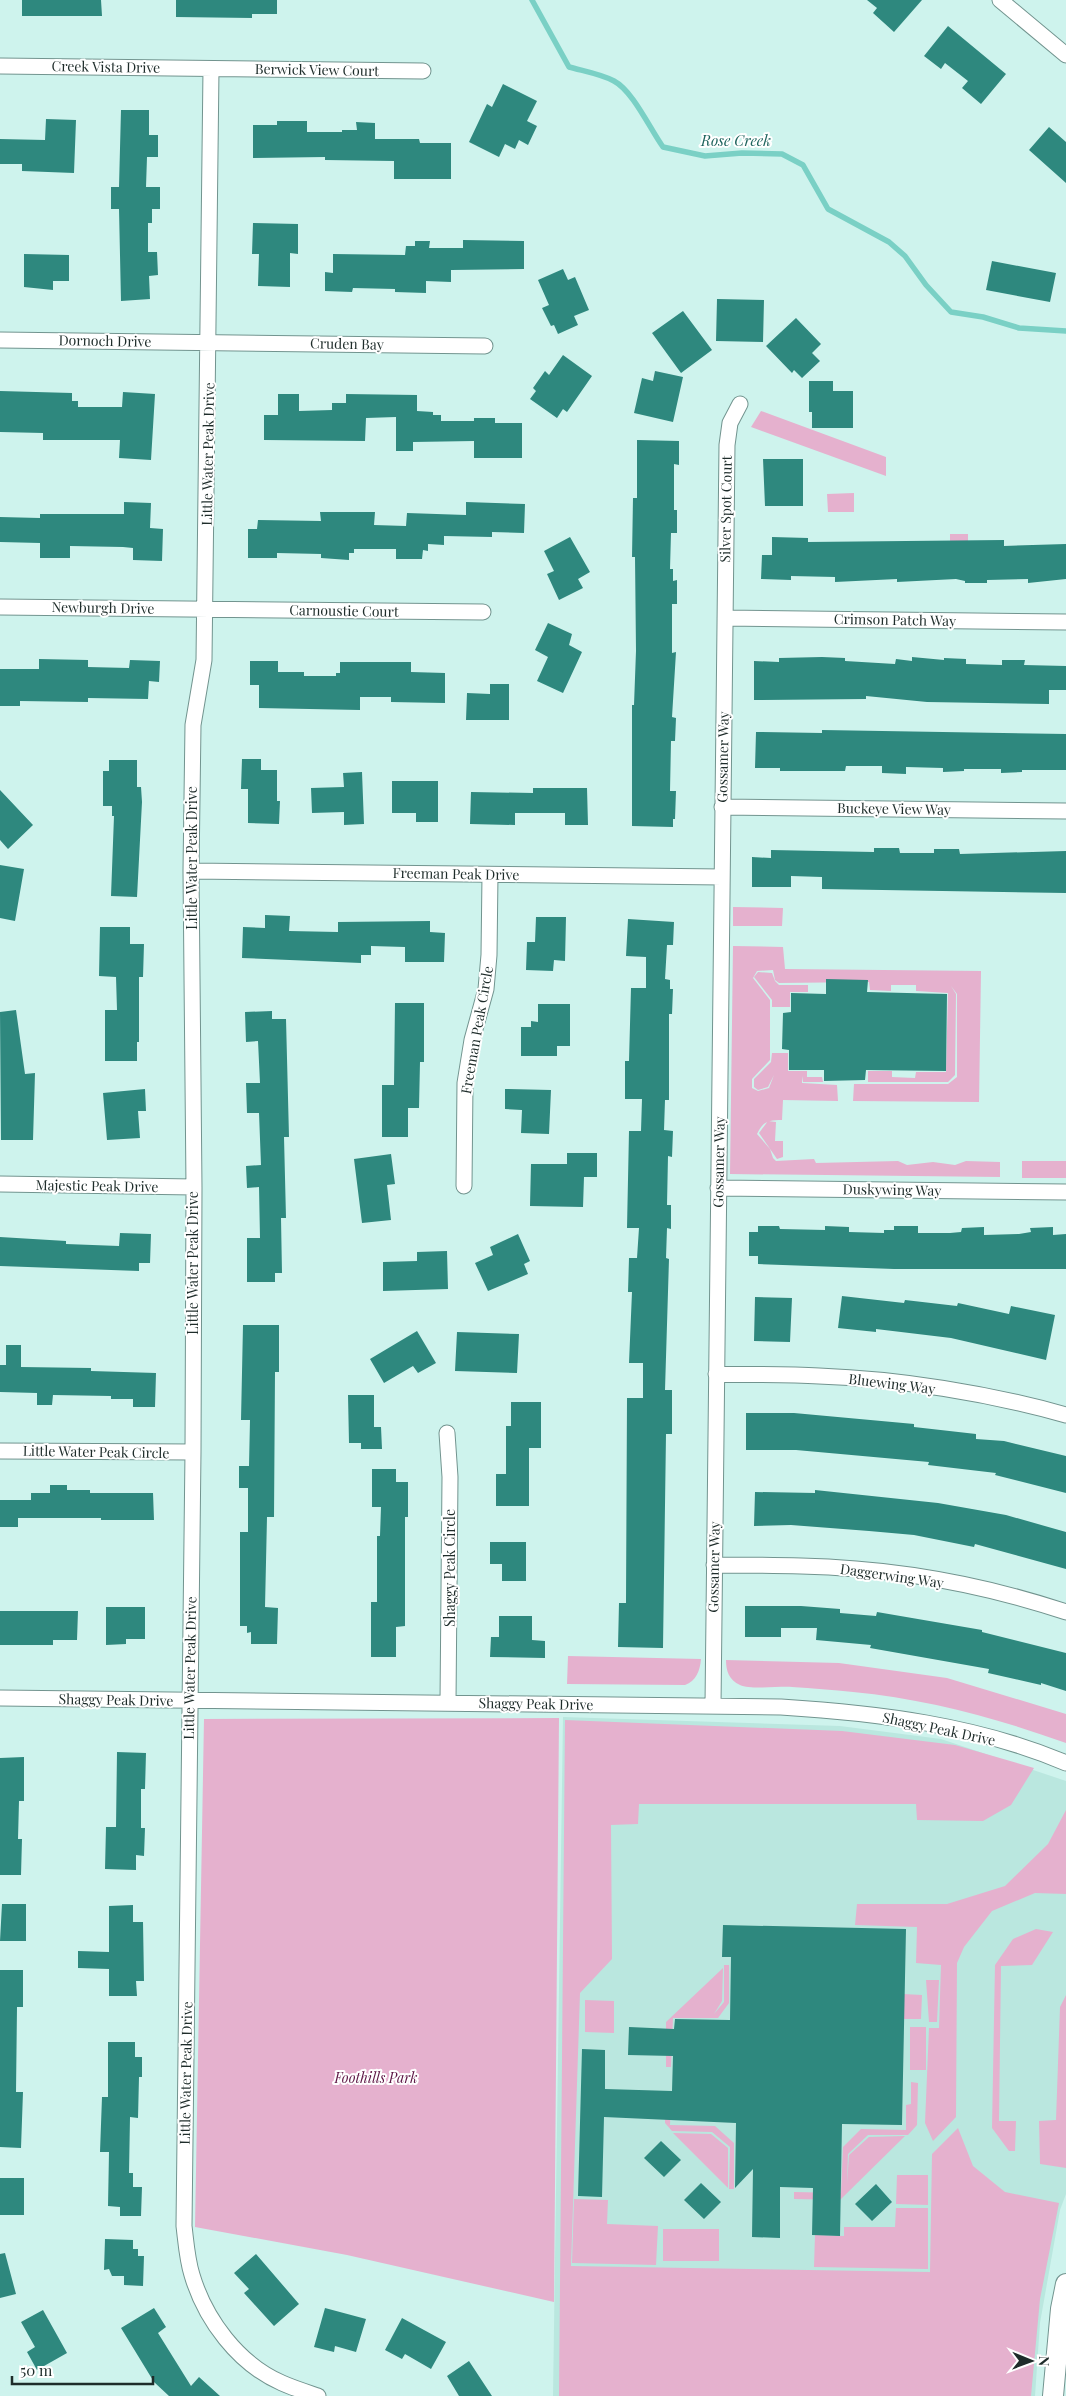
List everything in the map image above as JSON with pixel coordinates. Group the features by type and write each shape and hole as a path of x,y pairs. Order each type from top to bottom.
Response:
{"street":[{"path":"1000,0 1066,56"},
{"name":"Creek Vista Drive","path":"0,66 211,69"},
{"name":"Berwick View Court","path":"211,69 422,71"},
{"name":"Little Water Peak Drive","path":"211,69 204,660 193,725 191,872 194,1186 193,1452 184,2226 187,2250 198,2293 211,2318 226,2340 266,2374 281,2383 318,2396"},
{"name":"Dornoch Drive","path":"0,340 209,342"},
{"name":"Cruden Bay","path":"209,342 485,346"},
{"name":"Silver Spot Court","path":"725,618 726,445 730,422 740,404"},
{"name":"Newburgh Drive","path":"0,607 205,609"},
{"name":"Carnoustie Court","path":"205,609 483,612"},
{"name":"Crimson Patch Way","path":"725,618 1066,622"},
{"name":"Gossamer Way","path":"713,1706 725,618"},
{"name":"Buckeye View Way","path":"722,807 1066,811"},
{"name":"Freeman Peak Drive","path":"191,872 722,877"},
{"name":"Freeman Peak Circle","path":"464,1186 465,1083 472,1040 486,989 489,955 490,875"},
{"name":"Majestic Peak Drive","path":"0,1184 194,1186"},
{"name":"Duskywing Way","path":"718,1188 1066,1192"},
{"name":"Bluewing Way","path":"716,1374 819,1376 876,1381 994,1399 1066,1415"},
{"name":"Shaggy Peak Circle","path":"447,1433 450,1476 448,1703"},
{"name":"Little Water Peak Circle","path":"0,1451 193,1452"},
{"name":"Daggerwing Way","path":"714,1565 802,1566 880,1572 969,1587 1066,1612"},
{"name":"Shaggy Peak Drive","path":"0,1698 713,1706 826,1710 889,1717 964,1732 1066,1763"},
{"path":"1053,2396 1061,2309 1066,2284"}],"shaded area":[{"path":"563,1717 840,1726 941,1739 1066,1781 1066,2194 1060,2210 1040,2323 1035,2396 553,2396"}],"green space":[{"path":"761,411 886,457 886,476 751,427"},
{"path":"854,493 854,512 828,512 827,494"},
{"path":"950,534 968,534 968,558 950,558"},
{"path":"733,907 783,908 782,926 733,926"},
{"path":"733,946 783,947 785,969 981,971 979,1102 853,1101 854,1084 948,1084 957,1077 957,994 951,986 956,994 955,1075 948,1082 868,1082 868,1071 892,1071 892,1077 915,1078 916,1072 946,1072 948,993 916,991 916,985 891,985 891,991 870,990 869,982 779,983 775,980 773,970 757,971 753,978 770,1000 770,1060 752,1079 752,1088 758,1091 769,1088 774,1075 768,1087 758,1090 754,1087 754,1079 771,1062 772,1053 788,1053 788,1071 807,1071 807,1077 822,1077 823,1082 803,1082 802,1076 802,1083 837,1085 838,1101 783,1100 782,1120 770,1121 762,1126 757,1134 770,1149 776,1161 814,1159 816,1163 898,1161 907,1165 933,1162 955,1165 966,1161 1000,1162 1000,1177 730,1174"},
{"path":"758,972 772,973 779,985 808,985 808,992 790,992 790,1007 772,1007 772,1000 754,977"},
{"path":"768,1121 776,1122 775,1141 783,1141 783,1157 777,1159 759,1133"},
{"path":"1022,1161 1066,1161 1066,1178 1022,1178"},
{"path":"568,1656 701,1659 697,1675 685,1685 567,1684"},
{"path":"726,1660 839,1663 947,1678 1066,1714 1066,1743 1014,1725 907,1699 815,1688 758,1688 740,1685 731,1678"},
{"name":"Foothills Park","path":"559,1718 554,2302 347,2255 195,2227 204,1719"},
{"path":"565,1720 842,1731 955,1745 1034,1768 1011,1805 983,1821 917,1820 916,1804 639,1804 638,1824 611,1825 612,1959 580,1993 571,2266 930,2272 932,2154 958,2128 973,2166 1005,2192 1059,2203 1040,2299 1031,2396 559,2396"},
{"path":"1066,1810 1066,1894 1035,1893 992,1911 964,1947 957,1963 956,2117 933,2141 925,2123 929,2028 939,2028 941,1965 916,1963 917,1927 855,1925 857,1904 947,1904 1005,1886 1048,1844"},
{"path":"1036,1929 1053,1932 1032,1965 1001,1966 999,2121 1016,2121 1015,2151 1009,2151 992,2128 995,1965 1013,1939"},
{"path":"724,1965 729,1965 729,2003 718,2018 673,2018 671,2067 666,2067 666,2022 723,1968 722,2001 714,2014 724,2002"},
{"path":"926,1980 939,1980 937,2022 929,2022"},
{"path":"903,1994 922,1995 921,2019 902,2019"},
{"path":"1066,1995 1066,2168 1040,2164 1039,2121 1056,2120 1060,2007"},
{"path":"585,2000 614,2001 614,2033 585,2032"},
{"path":"910,2027 926,2027 926,2070 910,2070"},
{"path":"911,2082 918,2083 917,2125 908,2135 868,2135 848,2154 847,2184 849,2155 869,2137 905,2136 840,2200 794,2199 794,2192 841,2193 843,2147 861,2129 906,2130 906,2105 911,2104"},
{"path":"665,2103 671,2103 670,2125 715,2126 734,2143 734,2189 729,2189 730,2147 712,2132 672,2131 665,2123"},
{"path":"673,2133 711,2134 728,2148 728,2188"},
{"path":"897,2175 928,2175 928,2205 896,2204"},
{"path":"574,2199 608,2200 607,2224 658,2226 656,2265 572,2263"},
{"path":"896,2208 928,2208 928,2269 814,2267 815,2235 844,2236 844,2227 895,2227"},
{"path":"663,2229 719,2229 719,2261 663,2261"}],"building":[{"path":"22,0 101,0 102,16 22,16"},
{"path":"176,0 277,0 277,14 252,14 252,18 176,17"},
{"path":"867,0 922,0 894,32 873,13 877,8"},
{"path":"948,26 1006,74 981,104 962,88 968,81 945,63 941,69 924,56"},
{"path":"503,84 537,101 527,121 537,126 528,145 519,140 515,149 505,144 499,157 469,142 487,104 492,107"},
{"path":"121,110 149,110 149,135 158,135 158,157 147,157 146,187 160,187 160,209 152,209 152,223 148,223 148,252 157,252 158,275 149,276 150,299 121,301 119,209 111,209 111,187 119,187"},
{"path":"46,119 76,120 74,173 22,171 22,164 0,164 0,139 45,140"},
{"path":"277,121 307,121 307,132 342,132 342,130 357,130 356,122 375,123 375,139 419,139 420,143 451,143 451,179 394,179 394,161 325,160 325,157 253,158 253,125 277,125"},
{"path":"1049,127 1066,142 1066,183 1029,150"},
{"path":"253,223 298,224 298,254 290,253 290,287 258,286 259,254 252,254"},
{"path":"463,240 524,241 524,269 451,270 451,282 426,281 426,293 395,292 395,289 353,288 352,292 325,291 325,272 333,273 333,254 405,255 406,246 415,246 415,241 430,241 429,248 463,248"},
{"path":"24,254 69,255 69,281 53,281 53,290 24,287"},
{"path":"992,261 1056,273 1050,302 986,290"},
{"path":"563,269 568,280 575,277 589,310 574,316 578,325 558,334 554,325 551,326 542,308 549,305 538,280"},
{"path":"717,299 764,300 763,342 716,341"},
{"path":"683,311 712,350 681,373 652,333"},
{"path":"796,318 821,344 812,353 820,361 802,378 794,370 792,373 766,346"},
{"path":"563,355 592,376 567,412 563,409 557,418 530,399 536,391 533,388 545,371 549,375"},
{"path":"655,371 683,377 673,422 634,413 642,378 653,381"},
{"path":"809,381 833,381 833,391 853,391 853,428 812,428 812,412 809,412"},
{"path":"0,391 72,393 72,401 78,401 78,407 122,407 123,392 155,394 151,460 119,458 120,440 43,440 43,433 0,432"},
{"path":"278,394 299,394 299,411 332,410 332,403 346,403 346,394 417,395 417,411 433,412 433,415 441,415 441,421 474,421 474,418 495,418 495,423 522,423 522,458 474,458 474,441 413,442 413,451 396,451 396,417 366,418 365,441 264,440 264,415 278,415"},
{"path":"637,440 679,441 679,465 674,464 674,510 677,510 677,533 671,533 670,569 673,569 673,581 677,580 677,604 672,604 672,653 676,652 672,717 676,718 675,741 671,741 670,791 676,791 673,827 632,826 632,705 634,705 636,651 635,557 632,557 633,498 637,498"},
{"path":"763,459 803,459 803,506 765,506"},
{"path":"124,502 151,503 150,528 163,529 162,561 133,560 133,548 123,547 70,546 70,558 40,558 40,543 0,542 0,517 40,518 40,514 124,514"},
{"path":"466,502 525,504 524,533 492,532 492,537 444,536 444,545 428,544 428,551 423,550 422,559 396,559 396,549 354,549 354,553 349,553 349,560 321,558 321,554 277,553 277,558 248,558 248,529 257,529 258,520 321,521 320,512 375,512 374,525 406,526 407,513 466,515"},
{"path":"570,537 590,572 578,579 583,588 559,600 547,574 554,571 544,551"},
{"path":"772,537 808,538 808,542 1004,540 1004,546 1066,544 1066,579 1028,583 1028,579 987,580 987,583 965,583 965,581 956,579 897,582 897,579 835,582 835,577 791,576 791,580 761,579 762,555 772,555"},
{"path":"548,623 572,634 569,645 582,652 563,693 537,681 548,657 535,650"},
{"path":"912,657 944,660 944,658 966,659 966,664 1002,665 1002,660 1025,660 1024,665 1066,666 1066,690 1049,690 1049,704 927,702 866,696 866,699 754,700 754,661 779,662 779,658 845,658 845,661 895,664 896,659 912,661"},
{"path":"39,659 88,660 88,667 129,668 130,660 160,661 159,682 149,681 148,699 88,698 88,702 20,701 20,706 0,706 0,669 39,669"},
{"path":"250,661 278,661 278,672 304,672 304,676 336,676 336,673 340,673 340,662 411,662 411,672 445,673 445,703 391,702 391,697 360,697 360,710 259,708 259,685 250,685"},
{"path":"490,684 509,684 509,720 466,720 467,693 490,694"},
{"path":"822,730 1066,734 1066,770 1022,770 1022,772 1001,773 1001,769 964,769 964,771 943,772 943,768 906,767 906,774 882,773 882,766 846,766 845,771 780,771 780,768 755,768 756,732 822,733"},
{"path":"242,759 261,759 261,770 277,770 277,801 280,801 279,824 248,823 248,789 241,789"},
{"path":"109,760 137,760 137,787 141,787 142,802 137,897 111,896 114,816 112,816 112,806 103,806 103,771 109,771"},
{"path":"362,772 364,824 344,825 344,812 312,813 311,788 344,787 343,773"},
{"path":"392,781 438,781 438,822 416,822 416,813 392,813"},
{"path":"533,788 587,788 588,825 565,825 565,813 515,813 515,825 470,824 471,792 533,793"},
{"path":"0,790 33,825 8,849 0,840"},
{"path":"874,848 899,848 900,853 934,853 934,849 959,849 960,854 1066,851 1066,893 822,889 822,877 791,876 791,887 752,887 752,857 771,858 771,850 874,852"},
{"path":"0,865 24,869 15,921 0,918"},
{"path":"265,915 290,916 289,931 338,932 338,922 430,921 430,932 445,933 444,962 405,962 405,947 371,946 371,955 361,955 361,963 242,958 243,927 265,928"},
{"path":"536,917 566,917 565,961 554,960 553,971 526,970 527,942 535,942"},
{"path":"628,919 674,922 673,945 667,945 665,979 670,980 670,989 673,989 672,1014 669,1014 669,1100 665,1100 664,1130 673,1131 672,1157 668,1156 667,1205 671,1205 671,1229 667,1228 666,1258 669,1259 665,1390 672,1390 672,1434 666,1434 663,1648 618,1647 619,1603 626,1603 627,1398 643,1398 643,1363 629,1363 632,1292 628,1292 629,1258 637,1258 639,1228 627,1228 629,1131 641,1131 642,1099 625,1099 625,1061 629,1061 631,988 646,988 646,957 626,956"},
{"path":"100,927 130,927 130,944 144,944 143,977 139,977 139,1042 137,1042 137,1061 105,1061 105,1010 117,1010 116,977 99,976"},
{"path":"826,979 868,980 867,992 947,994 946,1071 866,1070 865,1080 824,1081 824,1070 789,1070 789,1050 782,1049 783,1013 791,1012 791,993 826,994"},
{"path":"395,1003 424,1003 424,1062 420,1062 419,1108 408,1108 408,1137 382,1137 382,1085 394,1085"},
{"path":"538,1004 570,1004 570,1046 557,1046 557,1056 521,1056 521,1027 531,1027 531,1021 538,1022"},
{"path":"16,1010 25,1074 35,1073 33,1140 1,1140 0,1012"},
{"path":"272,1011 272,1019 286,1019 289,1137 284,1137 286,1218 281,1218 282,1273 275,1273 275,1282 247,1282 247,1238 260,1238 259,1187 247,1188 246,1166 261,1165 259,1113 247,1113 246,1083 260,1083 258,1041 246,1042 245,1012"},
{"path":"145,1089 146,1111 138,1111 140,1138 107,1140 103,1093"},
{"path":"505,1089 551,1090 549,1134 521,1133 522,1110 505,1109"},
{"path":"567,1153 597,1153 597,1177 584,1177 583,1207 530,1206 531,1164 567,1164"},
{"path":"391,1154 395,1184 387,1185 391,1220 362,1223 354,1159"},
{"path":"758,1226 779,1226 780,1229 825,1230 825,1226 849,1227 849,1232 884,1233 884,1230 894,1230 894,1226 918,1226 918,1233 961,1232 962,1228 984,1227 984,1235 1019,1234 1031,1232 1030,1228 1053,1227 1053,1235 1066,1234 1066,1269 894,1269 758,1264 758,1256 749,1256 749,1232 758,1232"},
{"path":"120,1233 151,1234 150,1263 139,1263 139,1271 0,1266 0,1237 66,1241 66,1244 119,1246"},
{"path":"518,1234 530,1261 524,1264 528,1274 488,1291 475,1263 493,1255 490,1247"},
{"path":"447,1251 448,1289 383,1291 383,1262 417,1261 417,1252"},
{"path":"842,1296 904,1303 905,1300 957,1306 958,1303 1009,1314 1011,1306 1055,1315 1046,1360 951,1338 876,1329 876,1332 838,1328"},
{"path":"755,1297 792,1298 790,1342 754,1341"},
{"path":"243,1325 279,1325 279,1372 275,1372 274,1517 267,1517 265,1607 278,1608 277,1644 251,1644 251,1632 247,1633 247,1626 240,1626 240,1532 248,1532 248,1488 239,1488 239,1466 249,1466 250,1420 241,1420"},
{"path":"417,1331 436,1363 418,1373 413,1366 384,1383 370,1359"},
{"path":"457,1332 519,1334 517,1373 455,1371"},
{"path":"6,1345 21,1345 21,1367 91,1368 91,1371 156,1373 155,1407 133,1407 133,1399 111,1399 111,1396 53,1395 52,1405 37,1405 37,1393 0,1392 0,1365 6,1365"},
{"path":"348,1395 374,1395 374,1427 381,1427 382,1449 361,1449 361,1443 349,1443"},
{"path":"511,1402 541,1402 541,1448 529,1448 529,1506 496,1506 496,1474 506,1474 506,1426 511,1426"},
{"path":"746,1413 794,1413 914,1424 914,1427 976,1434 976,1439 1004,1441 1066,1456 1066,1493 995,1475 996,1473 928,1465 929,1462 796,1450 746,1450"},
{"path":"372,1469 396,1469 396,1482 408,1482 408,1517 405,1517 405,1626 396,1627 396,1657 371,1657 371,1602 377,1602 377,1536 380,1536 381,1507 372,1507"},
{"path":"50,1485 67,1485 67,1490 90,1490 90,1493 153,1493 154,1520 18,1518 18,1527 0,1527 0,1500 31,1500 31,1493 50,1493"},
{"path":"815,1490 938,1503 1006,1515 1066,1532 1066,1569 975,1544 974,1547 914,1535 791,1525 754,1526 755,1492 815,1493"},
{"path":"490,1542 526,1542 526,1581 502,1581 502,1564 490,1564"},
{"path":"745,1606 801,1606 840,1609 840,1613 876,1616 877,1612 982,1630 982,1632 1066,1653 1066,1691 1041,1683 1041,1685 988,1673 989,1669 870,1648 871,1645 816,1640 817,1628 781,1628 781,1637 745,1637"},
{"path":"106,1607 145,1607 145,1639 126,1639 126,1644 106,1645"},
{"path":"0,1611 78,1611 77,1640 53,1640 53,1645 0,1645"},
{"path":"499,1616 532,1616 532,1640 545,1641 545,1658 490,1657 491,1637 499,1637"},
{"path":"117,1752 146,1753 145,1789 141,1789 141,1828 145,1828 144,1856 136,1855 136,1870 105,1869 106,1827 116,1827"},
{"path":"24,1757 24,1801 19,1801 18,1839 22,1839 21,1875 0,1875 0,1758"},
{"path":"2,1904 26,1904 26,1941 0,1941"},
{"path":"133,1905 133,1922 143,1922 144,1981 136,1981 137,1996 109,1996 109,1969 78,1968 78,1951 109,1952 109,1906"},
{"path":"723,1925 906,1929 902,2125 842,2124 840,2236 812,2235 813,2188 780,2187 780,2238 752,2237 753,2169 735,2188 736,2123 604,2117 602,2197 578,2196 582,2049 605,2050 605,2089 672,2091 673,2056 628,2055 629,2027 674,2029 675,2019 730,2020 731,1957 722,1957"},
{"path":"0,1970 23,1970 23,2007 17,2007 16,2092 23,2092 21,2148 0,2147"},
{"path":"108,2042 135,2042 135,2057 142,2057 142,2077 139,2077 138,2118 130,2117 129,2173 133,2173 133,2187 142,2187 141,2216 120,2216 120,2207 108,2206 109,2152 100,2152 102,2097 108,2097"},
{"path":"661,2141 681,2160 664,2177 644,2158"},
{"path":"0,2178 24,2178 24,2215 0,2215"},
{"path":"701,2183 721,2202 704,2219 684,2200"},
{"path":"876,2184 892,2202 872,2221 855,2204"},
{"path":"105,2239 133,2240 133,2249 138,2249 138,2256 144,2256 143,2286 124,2285 124,2276 112,2276 109,2269 104,2270"},
{"path":"5,2253 16,2294 0,2298 0,2254"},
{"path":"256,2254 299,2304 274,2326 244,2293 249,2289 234,2273"},
{"path":"154,2308 166,2327 158,2333 191,2386 199,2377 220,2396 169,2396 154,2382 121,2328"},
{"path":"325,2308 366,2319 356,2352 335,2346 334,2352 314,2347"},
{"path":"43,2310 67,2353 37,2370 27,2352 35,2347 21,2322"},
{"path":"402,2318 446,2342 431,2369 405,2354 402,2359 385,2350"},
{"path":"469,2361 492,2396 459,2396 447,2376"}],"waterway":[{"name":"Rose Creek","path":"532,0 569,67 603,76 621,86 628,93 663,147 705,156 742,153 782,154 803,165 828,209 889,242 905,256 926,285 951,312 983,317 1019,328 1066,331"}]}
